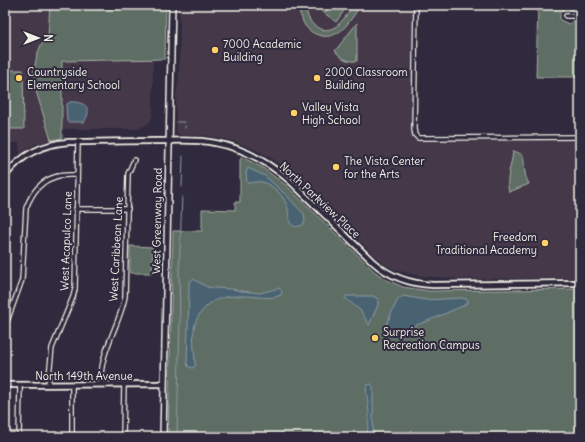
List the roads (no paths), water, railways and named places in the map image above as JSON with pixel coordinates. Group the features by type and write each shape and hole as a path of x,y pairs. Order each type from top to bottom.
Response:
{"main road":[{"name":"West Greenway Road","path":"163,437 172,5"}],"street":[{"path":"416,5 414,119 415,135 418,138 580,138"},
{"path":"566,16 580,16"},
{"name":"North Parkview Place","path":"5,176 17,162 34,150 57,143 200,141 215,143 237,149 264,161 290,181 373,262 402,280 422,284 580,283"},
{"name":"West Acapulco Lane","path":"48,385 52,348 75,289 78,142"},
{"name":"West Caribbean Lane","path":"101,384 101,370 104,356 122,313 125,297 128,174 134,160"},
{"path":"5,327 22,280 26,208 30,197 45,181 55,176 77,175"},
{"path":"76,209 128,209"},
{"path":"123,437 124,384"},
{"name":"North 149th Avenue","path":"5,385 164,384"},
{"path":"19,437 20,385"},
{"path":"72,385 72,437"}],"water":[{"path":"70,102 80,103 86,106 88,113 84,122 67,121 66,106"},
{"path":"248,168 265,176 285,194 304,214 305,221 303,225 295,226 291,224 289,221 287,205 282,196 275,189 262,182 247,182 246,173"},
{"path":"193,279 207,287 260,293 279,288 282,292 281,295 275,297 234,296 218,299 210,303 201,313 194,327 195,366 193,368 188,366 187,363 189,282"},
{"path":"346,296 373,296 378,299 378,305 369,325 361,311 345,298"},
{"path":"403,296 426,300 462,298 468,300 468,302 463,306 416,325 389,331 386,325 397,301"},
{"path":"371,384 373,386 373,437 365,437 369,424 366,386"}],"waterway":[{"path":"177,122 185,122"},
{"path":"182,187 183,156"},
{"path":"177,437 180,318 179,274 182,196"}],"place":[{"name":"7000 Academic Building","path":"215,50"},
{"name":"Countryside Elementary School","path":"19,78"},
{"name":"2000 Classroom Building","path":"317,78"},
{"name":"Valley Vista High School","path":"294,113"},
{"name":"The Vista Center for the Arts","path":"336,167"},
{"name":"Freedom Traditional Academy","path":"545,243"},
{"name":"Surprise Recreation Campus","path":"375,338"}]}
